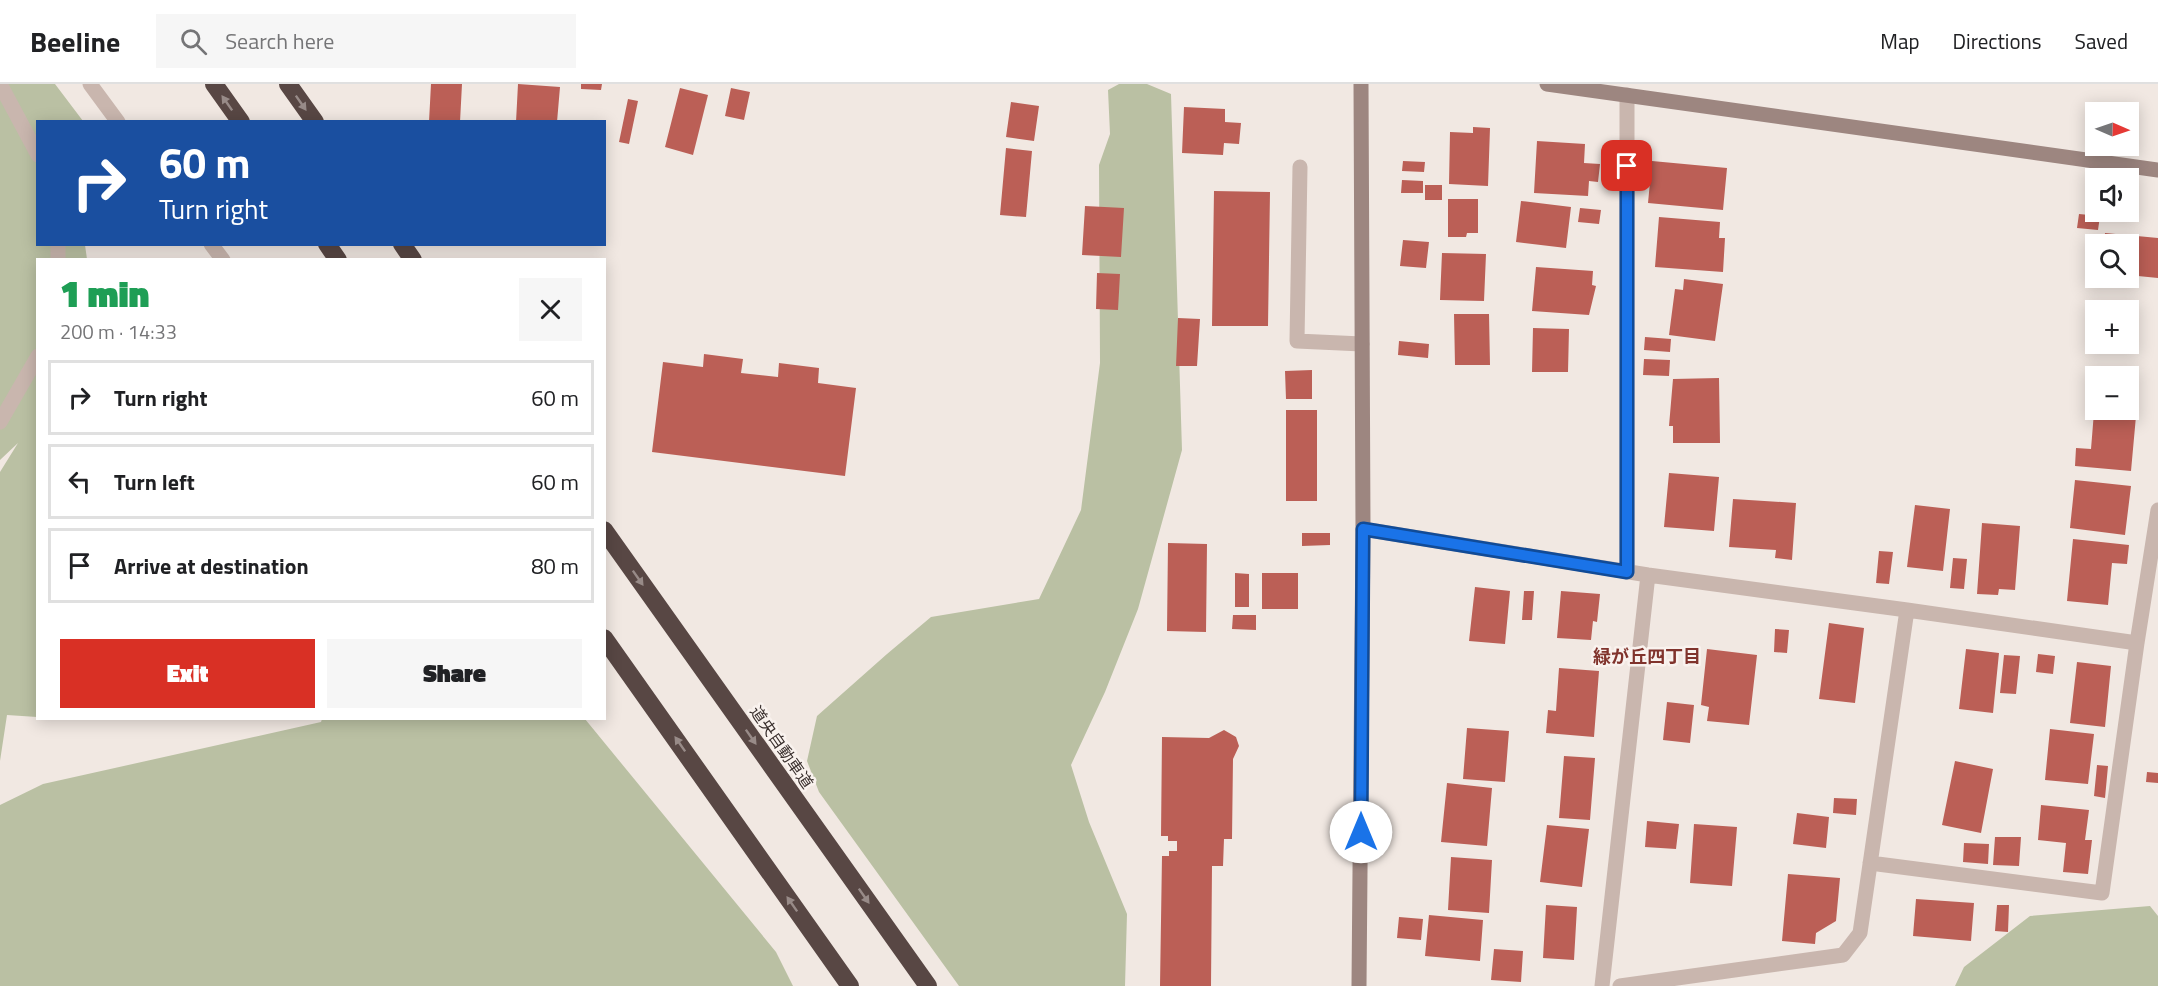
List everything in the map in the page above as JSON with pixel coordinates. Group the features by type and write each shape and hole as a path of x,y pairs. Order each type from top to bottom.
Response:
{"highway":[{"path":"214,84 240,120"},
{"path":"288,84 314,120"},
{"name":"道央自動車道","path":"606,533 928,986"},
{"path":"606,641 850,986"}],"street":[{"path":"0,84 36,150"},
{"path":"90,84 117,120"},
{"path":"1359,986 1363,529 1361,84"},
{"path":"1547,84 1634,92 2158,170"},
{"path":"1627,572 1634,92"},
{"path":"1300,167 1297,341 1362,344"},
{"path":"0,422 36,359"},
{"path":"1870,863 2102,893 2158,510"},
{"path":"1363,529 1627,572 2137,644"},
{"path":"1602,986 1648,575"},
{"path":"1620,986 1843,955 1860,933 1907,610"}],"green space":[{"path":"0,84 55,84 82,120 36,120 36,246 85,246 87,258 36,258 36,717 7,715 0,761 0,472 18,443 0,460"},
{"path":"1119,84 1147,84 1171,94 1182,450 1138,609 1105,692 1071,765 1089,822 1127,914 1125,986 959,986 819,792 807,761 817,716 931,617 1039,599 1081,510 1100,363 1099,165 1110,134 1108,90"},
{"path":"322,720 586,720 776,952 793,986 0,986 0,805 43,784 321,722"},
{"path":"2150,906 2158,916 2158,986 1955,986 1964,967 2030,916"}],"building":[{"path":"431,84 462,84 460,120 429,120"},
{"path":"518,84 560,87 557,120 516,120"},
{"path":"581,84 602,84 601,90 581,89"},
{"path":"680,88 708,95 693,155 665,147"},
{"path":"731,88 750,92 744,120 725,116"},
{"path":"628,99 638,101 629,144 619,142"},
{"path":"1011,102 1039,106 1034,141 1006,137"},
{"path":"1184,107 1225,109 1225,122 1241,123 1239,144 1224,143 1223,155 1182,153"},
{"path":"1473,127 1490,128 1488,186 1449,184 1450,132 1473,133"},
{"path":"1537,141 1585,144 1584,163 1600,164 1598,182 1589,181 1588,196 1534,193"},
{"path":"1006,148 1032,151 1026,217 1000,215"},
{"path":"1403,161 1425,162 1424,172 1402,171"},
{"path":"1652,161 1727,168 1723,210 1648,203"},
{"path":"1402,180 1423,181 1423,193 1401,193"},
{"path":"1425,185 1442,185 1442,200 1425,200"},
{"path":"1214,191 1270,192 1268,326 1212,326"},
{"path":"1448,199 1478,199 1478,233 1467,233 1466,237 1448,237"},
{"path":"1521,201 1571,207 1566,248 1516,242"},
{"path":"1085,206 1124,208 1121,257 1082,255"},
{"path":"1580,208 1601,210 1599,224 1578,222"},
{"path":"2079,214 2085,215 2085,222 2099,222 2098,230 2077,228"},
{"path":"1659,217 1720,222 1719,238 1725,238 1723,272 1655,267"},
{"path":"2139,236 2158,238 2158,278 2139,276"},
{"path":"1403,240 1429,242 1426,268 1400,266"},
{"path":"1442,253 1486,254 1484,301 1440,300"},
{"path":"1536,267 1593,271 1592,285 1596,286 1589,315 1532,311"},
{"path":"1097,273 1120,274 1118,310 1096,309"},
{"path":"1684,279 1723,284 1715,341 1669,335 1675,289 1683,290"},
{"path":"1454,314 1489,314 1490,365 1455,365"},
{"path":"1178,318 1200,319 1197,366 1176,366"},
{"path":"1533,328 1569,329 1568,372 1532,372"},
{"path":"1645,337 1671,339 1670,352 1644,350"},
{"path":"1399,341 1429,344 1428,358 1398,355"},
{"path":"704,354 743,359 741,373 778,377 779,363 819,368 818,383 856,388 845,476 652,452 663,362 703,367"},
{"path":"1644,359 1670,360 1669,376 1643,375"},
{"path":"1312,370 1312,399 1286,399 1285,371"},
{"path":"1719,378 1720,443 1673,443 1673,426 1669,426 1673,379"},
{"path":"1286,410 1317,410 1317,501 1286,501"},
{"path":"2093,420 2136,420 2131,471 2075,466 2076,448 2091,449"},
{"path":"1669,473 1719,477 1714,531 1664,527"},
{"path":"2075,480 2131,486 2125,535 2070,528"},
{"path":"1733,499 1796,503 1792,560 1775,558 1776,550 1729,547"},
{"path":"1915,505 1950,509 1943,571 1907,567"},
{"path":"1982,523 2020,526 2015,590 1999,589 1998,595 1977,594"},
{"path":"1302,533 1330,533 1330,545 1302,546"},
{"path":"2073,539 2129,545 2127,564 2112,563 2108,605 2067,601"},
{"path":"1168,543 1207,544 1206,632 1167,631"},
{"path":"1879,551 1893,552 1889,584 1876,583"},
{"path":"1953,558 1967,559 1964,589 1950,588"},
{"path":"1235,573 1249,574 1249,607 1235,607"},
{"path":"1262,573 1298,573 1298,609 1262,609"},
{"path":"1475,587 1510,591 1505,644 1469,641"},
{"path":"1524,591 1534,591 1532,620 1522,620"},
{"path":"1561,591 1600,594 1597,622 1593,621 1591,640 1557,638"},
{"path":"1233,615 1256,615 1256,630 1232,629"},
{"path":"1829,623 1864,628 1855,703 1819,699"},
{"path":"1775,629 1789,630 1787,653 1774,652"},
{"path":"1707,649 1757,655 1749,725 1707,721 1709,707 1701,705"},
{"path":"1966,649 1999,653 1993,713 1959,709"},
{"path":"2038,654 2055,656 2053,674 2036,672"},
{"path":"2004,655 2020,656 2016,694 2000,693"},
{"path":"2077,662 2111,666 2105,727 2070,723"},
{"path":"1559,668 1599,671 1594,737 1546,733 1548,710 1556,711"},
{"path":"1667,702 1694,705 1690,743 1663,740"},
{"path":"1467,728 1509,731 1505,782 1463,779"},
{"path":"2050,729 2094,734 2088,784 2045,780"},
{"path":"1224,730 1236,737 1239,746 1233,759 1232,839 1224,839 1223,866 1212,866 1211,986 1160,986 1162,856 1169,856 1169,851 1177,851 1177,841 1168,841 1168,836 1161,836 1162,737 1209,738"},
{"path":"1564,756 1595,758 1590,820 1559,818"},
{"path":"1955,761 1993,769 1981,833 1942,825"},
{"path":"2097,765 2108,766 2105,798 2094,796"},
{"path":"2147,772 2158,773 2158,783 2146,782"},
{"path":"1447,783 1492,788 1487,846 1441,842"},
{"path":"1834,798 1857,799 1856,815 1833,813"},
{"path":"2041,805 2089,810 2085,840 2092,840 2088,874 2063,872 2066,843 2038,840"},
{"path":"1797,813 1829,817 1826,848 1793,844"},
{"path":"1647,821 1679,824 1676,849 1645,847"},
{"path":"1694,824 1737,827 1732,886 1690,883"},
{"path":"1547,825 1589,829 1582,887 1540,882"},
{"path":"1995,837 2021,837 2019,866 1993,865"},
{"path":"1964,843 1989,844 1988,864 1963,862"},
{"path":"1451,857 1492,860 1489,913 1448,910"},
{"path":"1788,874 1840,878 1836,921 1816,933 1815,944 1782,941"},
{"path":"1916,899 1974,903 1971,941 1913,936"},
{"path":"1546,905 1577,907 1574,960 1543,958"},
{"path":"1997,905 2009,905 2008,932 1995,931"},
{"path":"1429,915 1483,920 1480,961 1425,956"},
{"path":"1399,917 1423,919 1421,940 1397,938"},
{"path":"1494,949 1523,951 1521,982 1491,980"}],"district":[{"name":"緑が丘四丁目","path":"1647,657"}],"route":[{"path":"1361,832 1363,529 1627,572 1627,166"}]}
